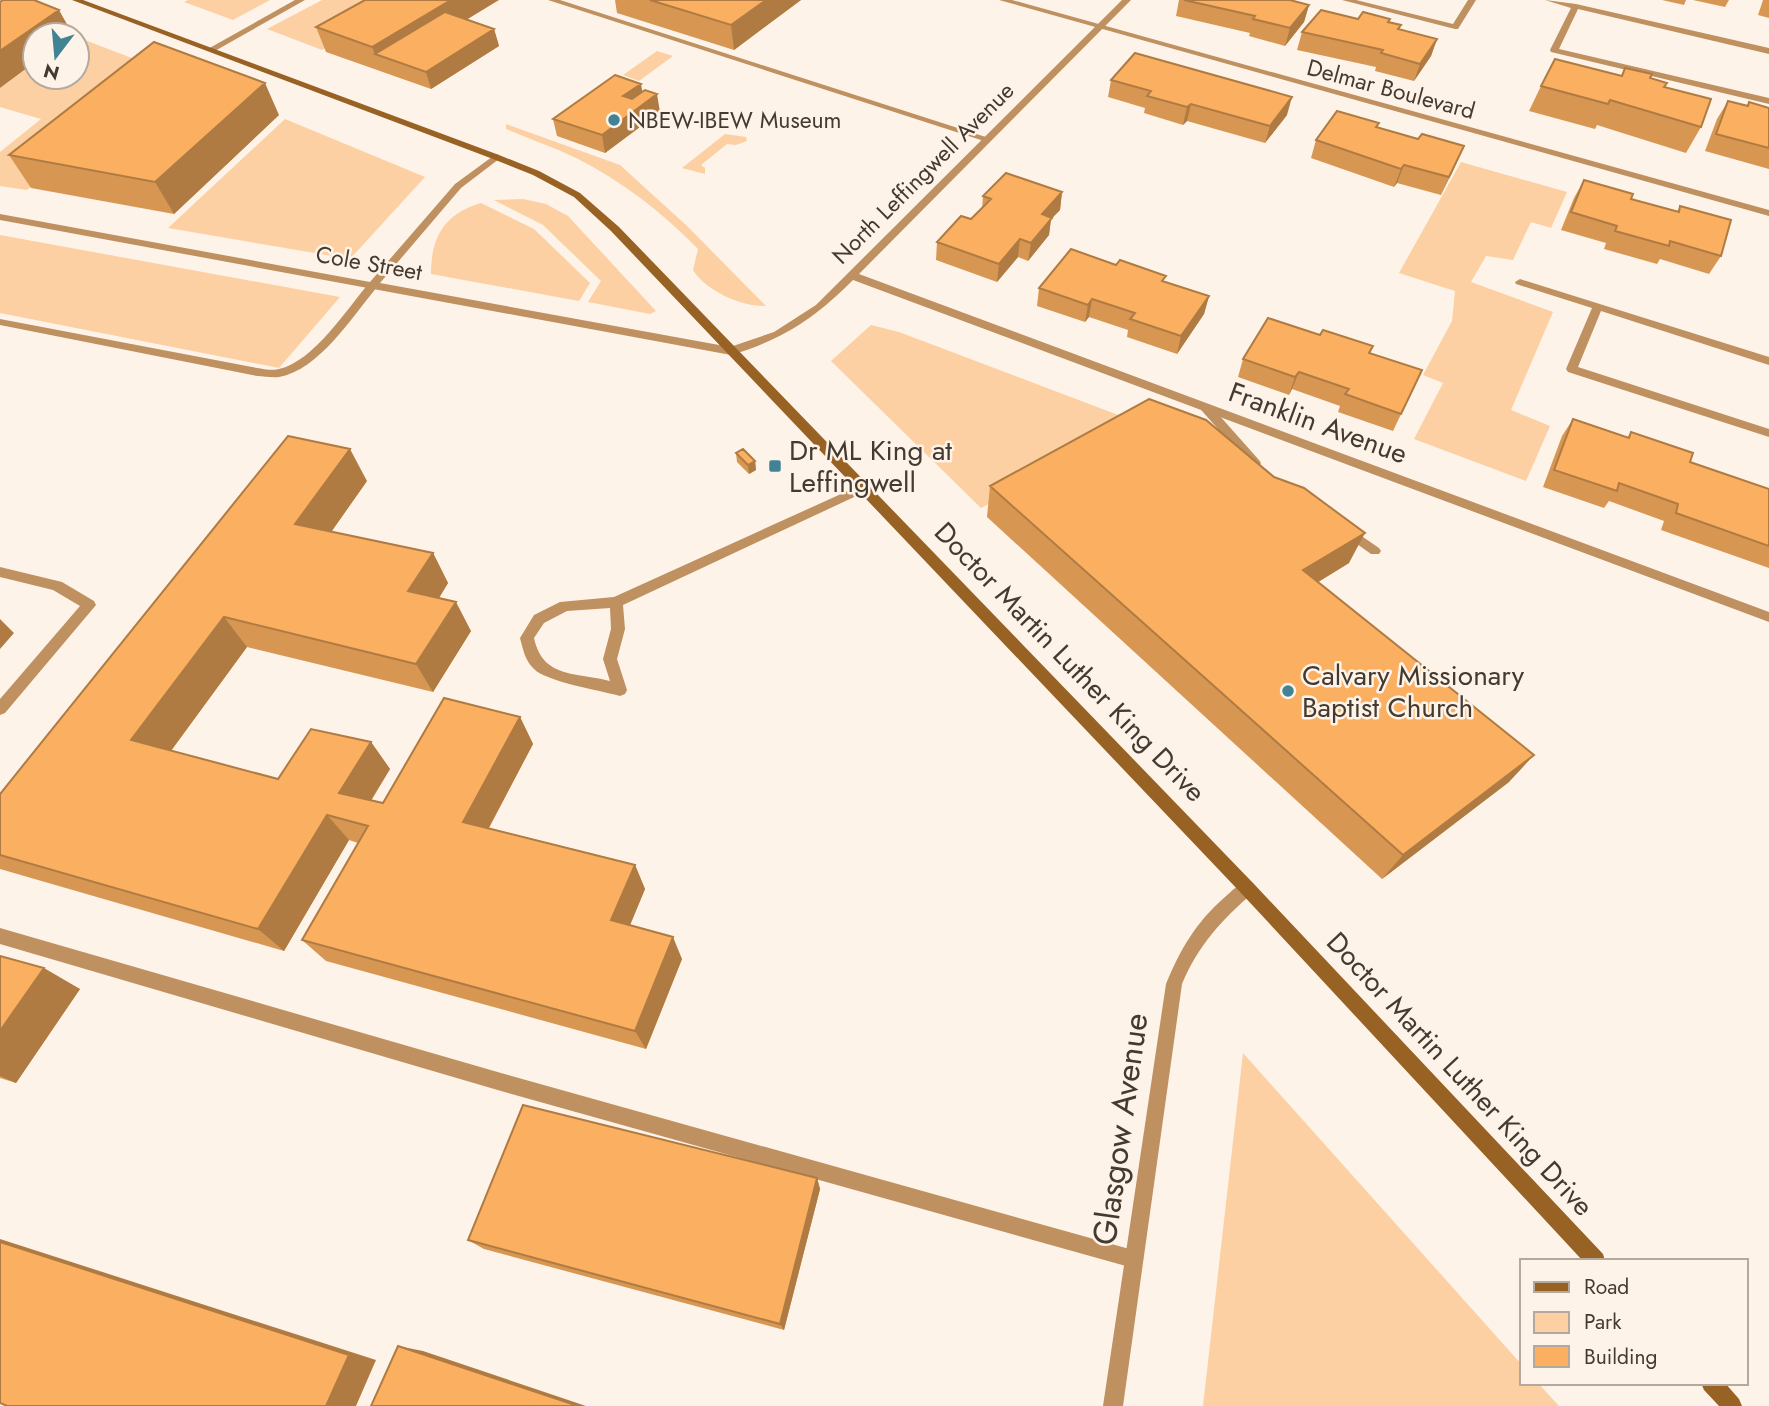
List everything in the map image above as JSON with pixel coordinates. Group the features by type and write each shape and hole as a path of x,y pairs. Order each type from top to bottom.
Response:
{"main road":[{"name":"Doctor Martin Luther King Drive","path":"76,0 496,157 536,173 577,195 615,229 1247,888 1594,1259"},
{"path":"1713,1385 1732,1406"}],"street":[{"path":"210,50 301,0"},
{"path":"552,0 986,139"},
{"name":"Delmar Boulevard","path":"1003,0 1769,214"},
{"name":"North Leffingwell Avenue","path":"731,351 793,327 820,307 1127,0"},
{"path":"1346,0 1455,27 1472,0"},
{"path":"1549,0 1769,51"},
{"path":"1576,6 1554,50 1769,101"},
{"path":"0,322 257,372 279,373 297,367 311,355 458,186 496,157"},
{"name":"Cole Street","path":"0,217 731,351"},
{"name":"Franklin Avenue","path":"851,275 1769,617"},
{"path":"1520,282 1769,361"},
{"path":"1598,307 1572,369 1769,433"},
{"path":"1206,408 1252,461 1263,469"},
{"path":"616,602 618,629 610,659 620,690 585,681 563,679 543,670 530,657 527,638 539,619 565,606 616,602 863,488"},
{"path":"1341,526 1375,551"},
{"path":"0,572 57,586 89,606 0,709"},
{"name":"Glasgow Avenue","path":"1113,1406 1174,984 1187,951 1202,928 1247,888"},
{"path":"0,936 501,1082 1133,1259"}],"green space":[{"path":"270,0 233,20 184,2"},
{"path":"322,0 410,0 322,50 267,29"},
{"path":"91,42 171,73 27,190 0,186 0,152 41,119 0,107 0,88 21,72 21,91 91,91"},
{"path":"657,51 673,56 639,81 623,75"},
{"path":"285,119 425,177 350,259 168,228"},
{"path":"506,124 620,165 686,225 766,306 746,304 715,291 693,270 698,249 656,210 593,167 506,129"},
{"path":"725,134 746,137 747,141 736,145 727,144 701,165 705,168 705,174 682,168"},
{"path":"1461,162 1567,192 1551,228 1531,222 1513,260 1486,256 1471,282 1553,312 1511,410 1550,426 1526,481 1414,439 1443,383 1423,375 1452,321 1455,291 1399,273"},
{"path":"523,199 546,204 568,216 656,311 650,314 588,302 601,281 543,225 494,200"},
{"path":"481,203 534,229 590,283 579,301 431,274 434,249 442,229 458,214"},
{"path":"0,235 340,297 279,368 0,313"},
{"path":"871,325 899,332 1142,424 981,508 831,361"},
{"path":"1243,1053 1520,1363 1520,1385 1540,1385 1559,1406 1203,1406"}],"building":[{"path":"34,0 59,10 43,21 21,21 21,36 0,51 0,2"},
{"path":"365,0 451,0 372,47 316,27"},
{"path":"650,0 766,0 731,25"},
{"path":"1184,0 1290,0 1309,5 1290,28 1253,19 1255,16"},
{"path":"1321,10 1358,19 1363,12 1390,19 1388,22 1401,25 1398,29 1437,39 1420,64 1381,53 1383,50 1302,32"},
{"path":"445,12 494,29 426,72 375,54"},
{"path":"154,42 265,83 155,182 9,155"},
{"path":"1135,53 1292,97 1270,126 1191,104 1187,107 1147,96 1151,91 1111,80"},
{"path":"1555,59 1622,76 1625,68 1652,74 1650,78 1667,83 1664,87 1711,99 1701,127 1610,100 1608,104 1541,86"},
{"path":"615,75 641,84 623,96 632,99 645,90 657,94 602,135 553,119"},
{"path":"1728,101 1748,106 1749,102 1769,108 1769,148 1716,134"},
{"path":"1337,111 1379,123 1376,127 1418,139 1422,134 1464,146 1449,177 1404,165 1401,169 1316,140"},
{"path":"1006,173 1062,192 1042,214 1052,218 1031,243 1020,239 999,264 937,242 961,216 971,219 991,199 983,196"},
{"path":"1584,180 1633,194 1631,199 1679,212 1680,206 1731,220 1721,256 1670,241 1669,246 1615,231 1617,226 1571,212"},
{"path":"1071,249 1116,265 1120,260 1166,276 1162,281 1209,296 1181,336 1130,319 1135,313 1092,299 1088,305 1039,288"},
{"path":"1268,318 1320,335 1323,330 1373,346 1369,353 1422,370 1401,414 1345,394 1349,389 1299,372 1295,377 1243,359"},
{"name":"Calvary Missionary Baptist Church","path":"1149,399 1206,420 1274,477 1304,488 1365,533 1303,570 1534,755 1403,855 990,486"},
{"path":"1573,419 1629,438 1631,432 1693,453 1690,462 1769,489 1769,546 1676,513 1678,504 1619,483 1617,491 1554,470"},
{"path":"288,436 350,449 295,524 433,553 408,591 456,602 416,664 224,617 131,740 278,779 311,729 371,742 339,793 383,803 444,698 520,717 463,822 635,865 611,920 673,937 635,1031 302,940 368,826 327,815 258,929 0,855 0,794"},
{"path":"743,449 755,461 748,465 736,453"},
{"path":"0,956 44,968 0,1031"},
{"path":"523,1105 817,1178 780,1324 468,1240"},
{"path":"0,1242 349,1355 326,1406 7,1406 0,1403"},
{"path":"398,1346 578,1406 371,1406"}],"place":[{"name":"NBEW-IBEW Museum","path":"614,120"},
{"name":"Dr ML King at Leffingwell","path":"775,466"},
{"name":"Calvary Missionary Baptist Church","path":"1288,691"}]}
